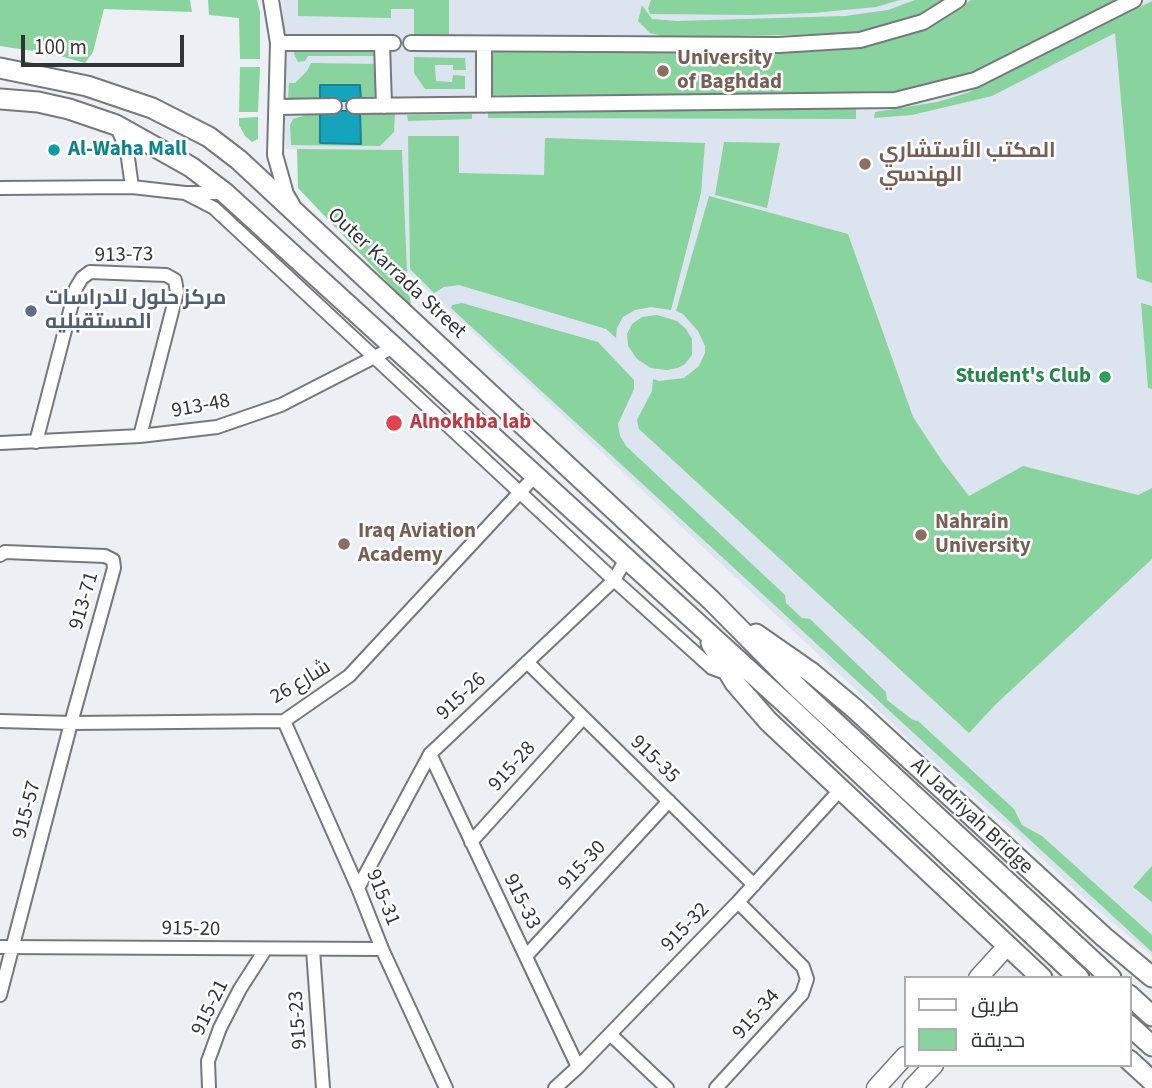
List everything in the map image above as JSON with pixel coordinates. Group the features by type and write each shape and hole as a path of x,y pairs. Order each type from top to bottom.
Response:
{"main road":[{"name":"Outer Karrada Street","path":"0,68 45,76 119,95 181,121 239,160 711,600"},
{"path":"0,99 69,109 116,125 191,167 225,193 694,620 793,697"},
{"path":"711,600 793,697"},
{"path":"711,600 736,621 812,673 855,709 1104,937 1152,977"},
{"path":"694,620 756,709 839,790 1008,946 1029,974"},
{"name":"Al Jadriyah Bridge","path":"793,697 1077,976"},
{"name":"Al Jadriyah Bridge","path":"793,697 1109,976"},
{"path":"980,976 1008,946"},
{"path":"1131,997 1152,1016"},
{"path":"1131,1027 1152,1046"},
{"path":"876,1088 904,1057"},
{"path":"1131,1062 1152,1082"},
{"path":"912,1088 932,1067"}],"street":[{"path":"271,0 278,43 275,139 278,171 286,194 309,224"},
{"path":"411,43 779,45 860,40 923,22 958,0"},
{"path":"354,106 895,100 975,80 1134,0"},
{"path":"278,43 388,43 384,106"},
{"path":"484,44 484,105"},
{"path":"278,107 334,106"},
{"path":"116,125 127,151 132,187"},
{"path":"0,188 132,187 225,193"},
{"path":"185,192 214,208 712,668 727,670"},
{"name":"913-73","path":"36,442 76,288 90,272 166,275 175,280 177,292 140,436"},
{"name":"913-48","path":"0,443 140,436 217,427 281,405 394,347"},
{"name":"شارع 26","path":"0,721 284,721 349,676 536,476"},
{"name":"913-71","path":"0,555 5,552 105,556 113,559 114,568 71,723"},
{"name":"915-26","path":"358,888 430,754 614,580 626,559"},
{"name":"915-35","path":"527,662 754,885"},
{"name":"915-28","path":"471,842 583,718"},
{"name":"915-31","path":"284,721 382,949 446,1088"},
{"name":"915-57","path":"0,996 6,947 71,723"},
{"name":"915-33","path":"430,754 578,1067"},
{"name":"915-32","path":"555,1088 754,885 839,790"},
{"name":"915-30","path":"526,956 668,802"},
{"name":"915-34","path":"716,1088 802,994 807,979 803,968 737,902"},
{"name":"915-20","path":"6,947 382,949"},
{"name":"915-21","path":"209,1088 208,1061 220,1028 240,989 265,950"},
{"name":"915-23","path":"313,950 323,1088"},
{"path":"610,1034 667,1088"}],"shaded area":[{"name":"Nahrain University","path":"282,0 1152,0 1152,956 938,766 407,271 402,150 286,149"}],"green space":[{"path":"0,0 190,0 192,12 104,9 93,52 85,63 53,54 0,46"},
{"path":"208,0 257,0 260,12 260,59 240,59 239,18 209,15"},
{"path":"298,0 449,0 449,37 414,36 414,9 391,9 391,18 298,16"},
{"path":"651,0 900,0 876,7 752,15 650,14 648,8"},
{"path":"915,0 944,0 920,16 849,34 667,37 650,33 638,21 642,5 652,19 677,21 845,16 888,10"},
{"path":"971,0 1117,0 972,74 894,94 488,95 490,49 849,49 896,39 937,23"},
{"path":"1152,1 1152,283 1137,278 1115,33 992,96 912,115 874,118 875,112 937,102 967,93"},
{"path":"295,46 376,49 376,56 308,56 305,61 298,62 294,54"},
{"path":"414,57 465,58 466,70 453,70 453,65 435,65 436,81 452,82 453,75 465,76 465,89 425,89 414,73"},
{"path":"311,63 378,64 377,100 361,101 360,85 321,85 320,101 288,101 289,83 295,83"},
{"path":"240,67 260,67 258,112 239,112"},
{"path":"856,109 856,119 488,118 488,112"},
{"path":"320,111 361,143 360,111 395,112 394,132 380,146 291,145 290,125 293,119"},
{"path":"472,114 472,119 408,121 407,115"},
{"path":"258,117 258,139 252,142 239,125 239,118"},
{"path":"408,136 459,136 459,173 544,175 545,138 705,143 701,193 671,310 651,307 635,310 623,317 617,328 616,338 606,329 459,285 444,287 434,293 410,269"},
{"path":"724,142 780,143 767,208 715,195"},
{"path":"297,149 402,150 411,307 298,188"},
{"path":"709,196 848,234 913,417 969,496 1023,466 1138,495 1152,488 1152,559 995,705 969,733 639,429 637,420 652,391 653,379 659,381 684,378 699,366 705,353 705,346 698,331 683,314 676,311"},
{"path":"462,303 598,342 634,380 634,389 618,424 620,436 626,446 785,595 786,603 802,618 810,619 886,692 887,700 918,721 1014,809 1022,825 1042,836 1152,935 1152,952 451,308 452,305"},
{"path":"1141,303 1152,306 1152,389 1148,388"},
{"path":"657,315 677,321 692,339 692,355 678,368 651,368 637,359 628,346 627,334 632,324 642,317"},
{"path":"1152,866 1152,902 1133,887"}],"water":[{"path":"320,85 360,85 361,101 320,101"},
{"path":"320,111 360,111 361,144 320,143"}],"place":[{"name":"University of Baghdad","path":"663,71"},
{"name":"Al-Waha Mall","path":"54,150"},
{"name":"المكتب الأستشاري الهندسي","path":"865,164"},
{"name":"مركز حلول للدراسات المستقبليه","path":"31,311"},
{"name":"Student's Club","path":"1105,377"},
{"name":"Alnokhba lab","path":"394,423"},
{"name":"Nahrain University","path":"921,535"},
{"name":"Iraq Aviation Academy","path":"344,544"}]}
